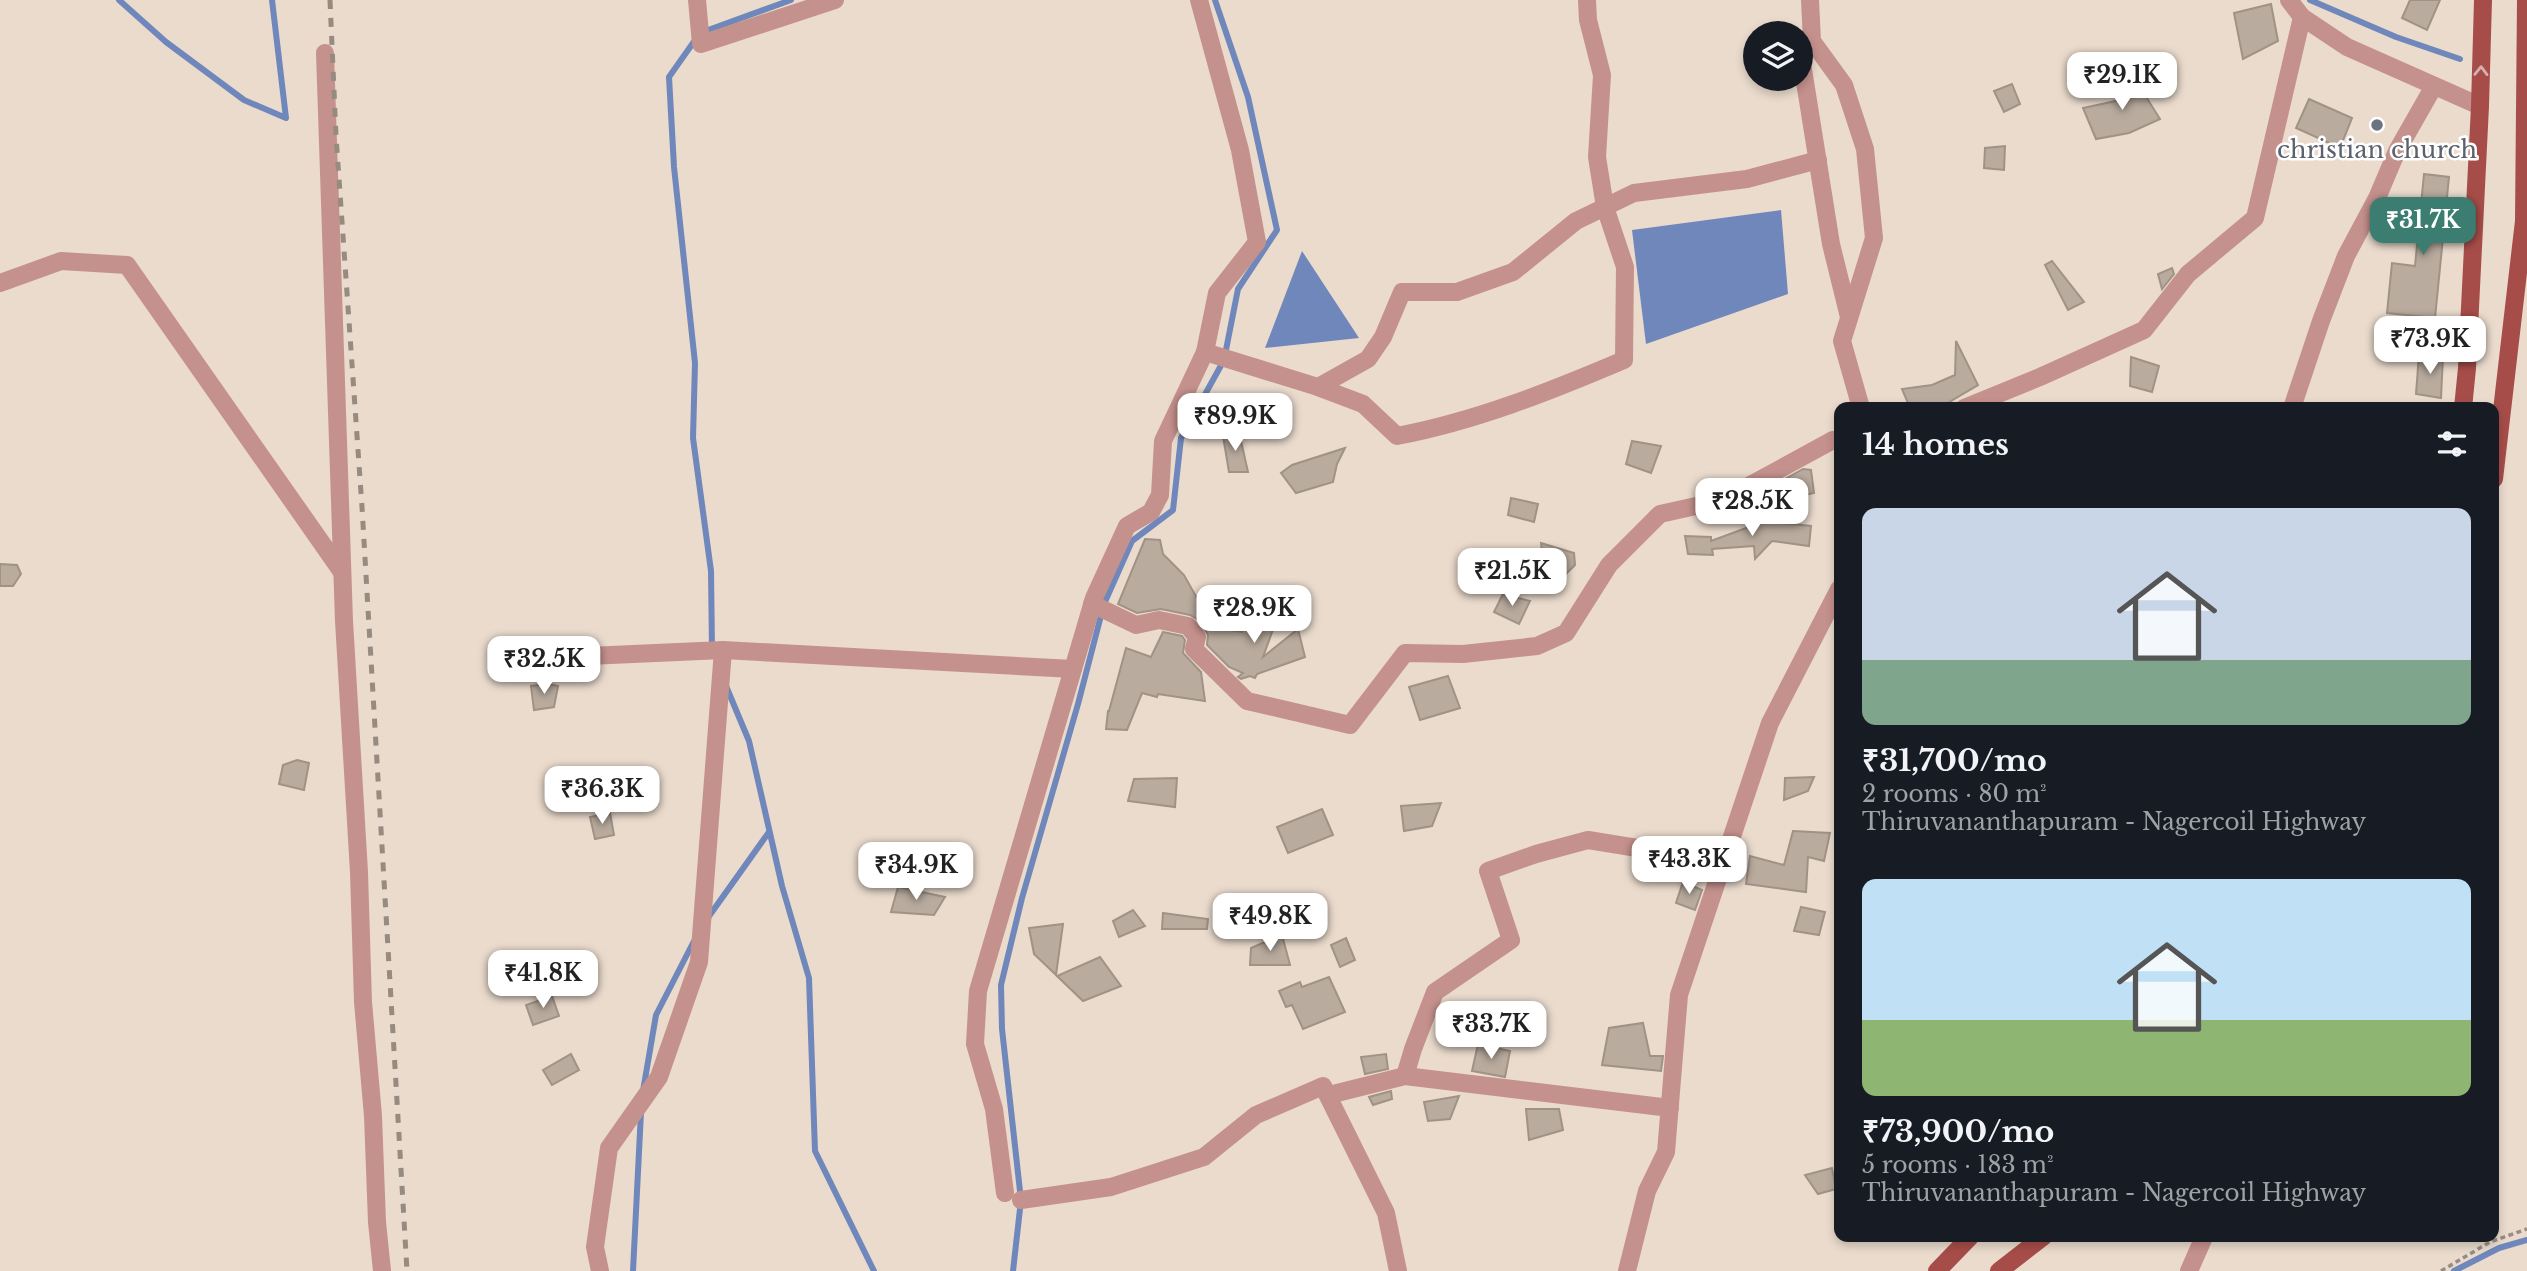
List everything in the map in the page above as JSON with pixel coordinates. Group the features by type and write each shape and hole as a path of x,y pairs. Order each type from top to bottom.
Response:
{"main road":[{"path":"2464,402 2480,106 2483,0"},
{"path":"2499,437 2524,221 2526,0"},
{"path":"1943,1264 1965,1242"},
{"path":"2000,1271 2037,1242"}],"street":[{"path":"697,0 701,44 835,0"},
{"path":"1199,0 1240,150 1257,242 1217,293 1205,352 1163,441 1160,495 1151,512 1127,526 1092,604 978,991 975,1044 994,1109 1013,1196 1111,1187 1204,1157 1256,1115 1323,1086 1386,1213 1398,1271"},
{"path":"1205,352 1363,404 1397,436 1456,423 1557,388 1624,360 1625,267 1605,207 1597,157 1602,75 1588,20 1587,0"},
{"path":"1810,0 1811,21"},
{"path":"2289,0 2302,17 2347,47 2480,106"},
{"path":"1979,402 2144,330 2188,274 2255,218 2302,17"},
{"path":"1813,42 1844,85 1865,149 1874,239 1842,341 1859,402"},
{"path":"325,53 342,572 359,872 363,1002 382,1271"},
{"path":"2294,402 2346,256 2377,198 2397,151 2434,86"},
{"path":"1807,91 1831,244 1850,318"},
{"path":"1318,387 1368,359 1383,337 1402,292 1457,292 1513,272 1576,221 1634,193 1747,178 1818,160"},
{"path":"0,284 61,261 127,265 342,572"},
{"path":"1092,604 1136,625 1158,621 1188,626 1197,636 1194,649 1247,701 1350,725 1405,653 1463,654 1537,646 1566,633 1609,565 1660,514 1723,499 1834,440"},
{"path":"1627,1271 1647,1191 1666,1152 1679,995 1770,723 1834,599"},
{"path":"588,656 723,650 1073,669"},
{"path":"600,1271 595,1247 608,1148 659,1077 699,962 723,650"},
{"path":"1405,1076 1436,992 1511,940 1488,872 1536,854 1588,840 1724,862"},
{"path":"1329,1095 1405,1076 1670,1108"},
{"path":"1943,1264 1954,1242"},
{"path":"2189,1271 2202,1242"}],"path":[{"path":"2499,1239 2527,1229"},
{"path":"2441,1271 2490,1242"}],"water":[{"path":"1781,210 1788,294 1646,344 1632,230"},
{"path":"1302,251 1359,338 1265,348"}],"building":[{"path":"2410,0 2440,0 2427,30 2402,18"},
{"path":"2271,4 2278,41 2243,59 2234,13"},
{"path":"2128,68 2160,119 2129,133 2096,139 2083,108 2125,99 2119,86"},
{"path":"2012,84 2020,104 2004,112 1994,91"},
{"path":"2309,99 2352,118 2340,148 2296,128"},
{"path":"2005,146 2004,170 1984,168 1985,148"},
{"path":"2424,174 2449,177 2435,318 2387,313 2392,263 2415,266"},
{"path":"2052,261 2084,302 2068,310 2045,265"},
{"path":"2172,268 2174,274 2162,289 2158,274"},
{"path":"1956,341 1978,385 1949,402 1907,402 1902,389 1932,385 1955,375"},
{"path":"2419,354 2443,356 2441,398 2416,394"},
{"path":"2131,357 2159,366 2152,392 2130,386"},
{"path":"1239,432 1248,472 1229,472 1223,436"},
{"path":"1632,441 1661,446 1651,473 1626,464"},
{"path":"1345,448 1337,464 1333,482 1296,493 1281,473 1292,465"},
{"path":"1803,469 1811,470 1814,493 1791,498 1787,478"},
{"path":"1511,498 1538,504 1534,522 1508,515"},
{"path":"1765,521 1811,526 1809,546 1772,541 1755,559 1754,546 1712,549 1713,555 1688,554 1685,536 1711,537 1711,541"},
{"path":"1145,539 1160,540 1163,554 1184,575 1203,609 1197,619 1161,609 1137,613 1118,604"},
{"path":"1541,543 1574,553 1575,565 1566,574 1544,570"},
{"path":"0,564 17,565 21,574 13,586 0,586"},
{"path":"1503,594 1530,601 1519,624 1494,612"},
{"path":"1254,608 1279,613 1263,657 1298,629 1305,657 1257,674 1255,678 1250,676 1241,679 1238,677 1243,673 1229,667 1207,645 1208,635 1203,626 1242,632"},
{"path":"1163,632 1182,636 1185,640 1183,653 1201,672 1205,701 1142,693 1127,730 1106,729 1108,711 1126,648 1151,657"},
{"path":"1448,676 1460,708 1420,720 1409,687"},
{"path":"531,686 558,686 554,707 534,710"},
{"path":"297,760 309,763 304,790 279,784 283,765"},
{"path":"1814,777 1808,791 1784,800 1785,778"},
{"path":"1177,778 1175,807 1128,801 1134,779"},
{"path":"1441,803 1432,826 1404,831 1401,806"},
{"path":"1322,809 1333,835 1288,853 1277,827"},
{"path":"610,813 614,835 595,839 590,817"},
{"path":"1793,831 1830,833 1824,861 1808,857 1806,892 1746,884 1750,856 1784,865"},
{"path":"1683,882 1702,890 1695,910 1676,903"},
{"path":"898,887 945,897 934,915 891,912"},
{"path":"1801,907 1825,912 1819,935 1794,931"},
{"path":"1133,910 1145,926 1119,937 1113,921"},
{"path":"1163,913 1208,919 1207,929 1162,929"},
{"path":"1063,924 1056,975 1034,954 1029,928"},
{"path":"1282,935 1290,965 1250,965 1251,948"},
{"path":"1346,938 1355,960 1340,967 1331,945"},
{"path":"1100,957 1121,986 1083,1001 1057,976"},
{"path":"1329,977 1345,1012 1303,1029 1292,1005 1286,1007 1279,991 1300,982 1302,987"},
{"path":"552,996 559,1016 533,1025 526,1005"},
{"path":"1643,1023 1650,1056 1663,1056 1661,1071 1602,1065 1609,1028"},
{"path":"1478,1044 1510,1051 1505,1077 1472,1071"},
{"path":"571,1054 579,1070 552,1085 543,1070"},
{"path":"1386,1054 1388,1069 1365,1074 1361,1057"},
{"path":"1391,1091 1392,1099 1373,1105 1369,1097"},
{"path":"1459,1096 1450,1119 1428,1121 1424,1102"},
{"path":"1526,1109 1559,1109 1563,1130 1529,1140"},
{"path":"1832,1168 1834,1190 1818,1194 1805,1175"}],"waterway":[{"path":"119,0 166,42 244,100 286,118 272,0"},
{"path":"712,650 711,571 693,438 695,363 674,167 669,77 700,33 791,0"},
{"path":"1013,1271 1021,1200 1002,1029 1001,985 1022,898 1104,604 1132,541 1173,510 1181,438 1224,360 1238,289 1277,230 1248,97 1215,0"},
{"path":"2310,0 2396,37 2460,59"},
{"path":"726,686 749,741 782,886 809,978 815,1151 874,1271"},
{"path":"707,919 769,832"},
{"path":"643,1091 656,1015 694,941"},
{"path":"633,1271 641,1112"},
{"path":"2454,1271 2499,1248 2527,1240"}],"railway":[{"path":"330,0 336,136 362,507 407,1271"}],"place":[{"name":"christian church","path":"2377,125"}]}
